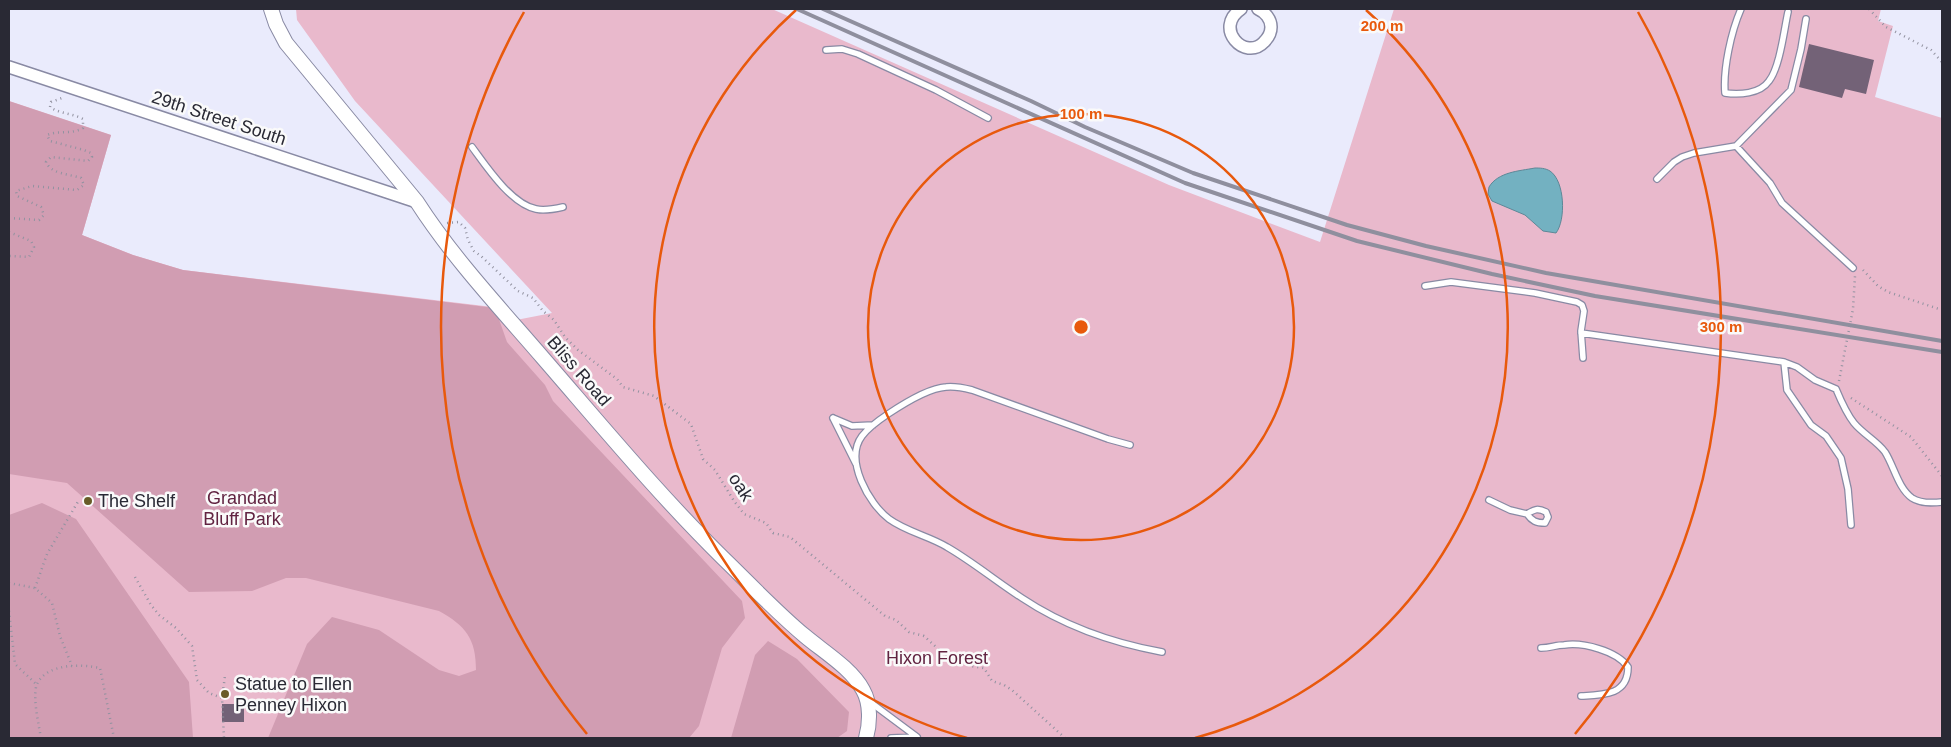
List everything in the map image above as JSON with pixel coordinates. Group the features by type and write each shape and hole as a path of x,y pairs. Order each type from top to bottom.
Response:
{"street":[{"name":"Bliss Road","path":"271,9 286,44 418,202 434,228 511,321 638,469 707,542 781,615 852,677 863,690 867,699"},
{"path":"1241,9 1232,18 1230,31 1236,42 1248,48 1261,45 1270,34 1270,21 1266,14 1258,9"},
{"name":"29th Street South","path":"9,68 78,89 418,202"},
{"path":"866,738 868,724 867,699"}],"lane":[{"path":"1741,9 1735,24 1724,78 1725,94 1739,96 1757,90 1769,82 1781,50 1788,12"},
{"path":"1657,180 1674,162 1682,157 1694,153 1736,146 1791,90 1806,19"},
{"path":"826,50 842,49 858,54 962,102 988,118"},
{"path":"472,146 513,196 536,209 551,210 563,207"},
{"path":"1736,146 1770,182 1782,203 1853,268"},
{"path":"1425,286 1451,282 1535,293 1577,302 1582,305 1584,311 1580,333 1583,358"},
{"path":"1580,333 1784,362 1797,367 1815,380 1836,389 1844,408 1855,424 1885,452 1904,488 1913,499 1929,504 1942,502"},
{"path":"1784,362 1788,390 1811,426 1826,436 1841,458 1848,488 1851,525"},
{"path":"857,466 857,453 861,437 874,425 902,404 944,387 972,390 1108,439 1130,445"},
{"path":"874,425 852,426 833,418 857,466 863,485 873,504 889,519 946,546 1023,600 1062,621 1133,647 1162,652"},
{"path":"1489,500 1510,510 1527,514"},
{"path":"1541,648 1553,648 1564,644 1581,646 1616,655 1628,667 1625,685 1617,690 1603,694 1582,696"},
{"path":"867,699 918,738"},
{"path":"891,738 918,738"}],"path":[{"path":"1869,9 1886,28 1931,50 1942,62"},
{"path":"9,218 39,220 44,215 41,207 16,196 16,191 32,186 77,190 84,185 81,178 54,171 46,162 50,157 88,161 92,157 91,153 84,150 50,141 47,135 52,133 66,134 83,128 83,119 75,115 56,111 50,107 51,102 78,89"},
{"name":"oak","path":"434,228 442,224 459,222 465,228 468,240 474,251 482,256 518,292 533,298 578,350 618,379 623,387 654,396 692,424 703,459 716,470 744,514 766,523 773,533 790,538 885,616 896,620 909,632 924,636 947,657 963,660 970,666 984,668 992,681 1004,684 1012,690 1065,738"},
{"path":"9,232 31,241 34,247 29,257 9,256"},
{"path":"1942,310 1888,292 1878,286 1861,268 1853,268 1856,279 1853,309 1836,389 1911,437 1942,476"},
{"path":"35,588 47,554 79,500"},
{"path":"135,577 159,615 176,628 192,646 197,680 209,693 222,698"},
{"path":"9,583 35,588 52,603 60,636 72,666"},
{"path":"9,611 15,664 37,685"},
{"path":"41,738 36,712 37,685 47,672 72,666 87,665 100,668 114,738"},
{"path":"224,738 222,698 225,676"}],"green space":[{"name":"Hixon Forest","path":"296,9 772,9 1169,185 1320,242 1394,9 1881,9 1878,21 1893,26 1875,97 1942,118 1942,738 9,738 9,101 111,135 82,235 133,255 183,270 501,308 511,321 552,313 355,101 297,20"},
{"name":"Grandad Bluff Park","path":"9,101 111,135 82,235 133,255 183,270 495,308 507,342 545,385 553,401 742,601 745,618 722,648 699,726 689,738 268,738 307,644 332,617 379,630 439,670 459,676 476,670 474,650 468,634 456,622 439,611 306,578 286,578 252,591 189,592 67,483 9,474"},
{"path":"42,503 76,519 189,682 193,738 9,738 9,515"},
{"path":"768,641 797,659 849,712 847,731 837,738 731,738 755,655"}],"water":[{"path":"1535,168 1550,171 1559,183 1562,210 1556,233 1543,231 1525,215 1492,201 1488,194 1489,187 1503,175"}],"building":[{"path":"1809,44 1874,60 1866,94 1845,89 1842,98 1799,87"},
{"path":"222,704 244,704 244,722 222,722"}],"railway":[{"path":"797,9 1185,183 1357,241 1492,274 1595,296 1942,352"},
{"path":"823,9 1031,101 1085,127 1193,173 1347,225 1426,246 1546,273 1942,341"}],"place":[{"name":"The Shelf","path":"88,501"},
{"name":"Statue to Ellen Penney Hixon","path":"225,694"}]}
